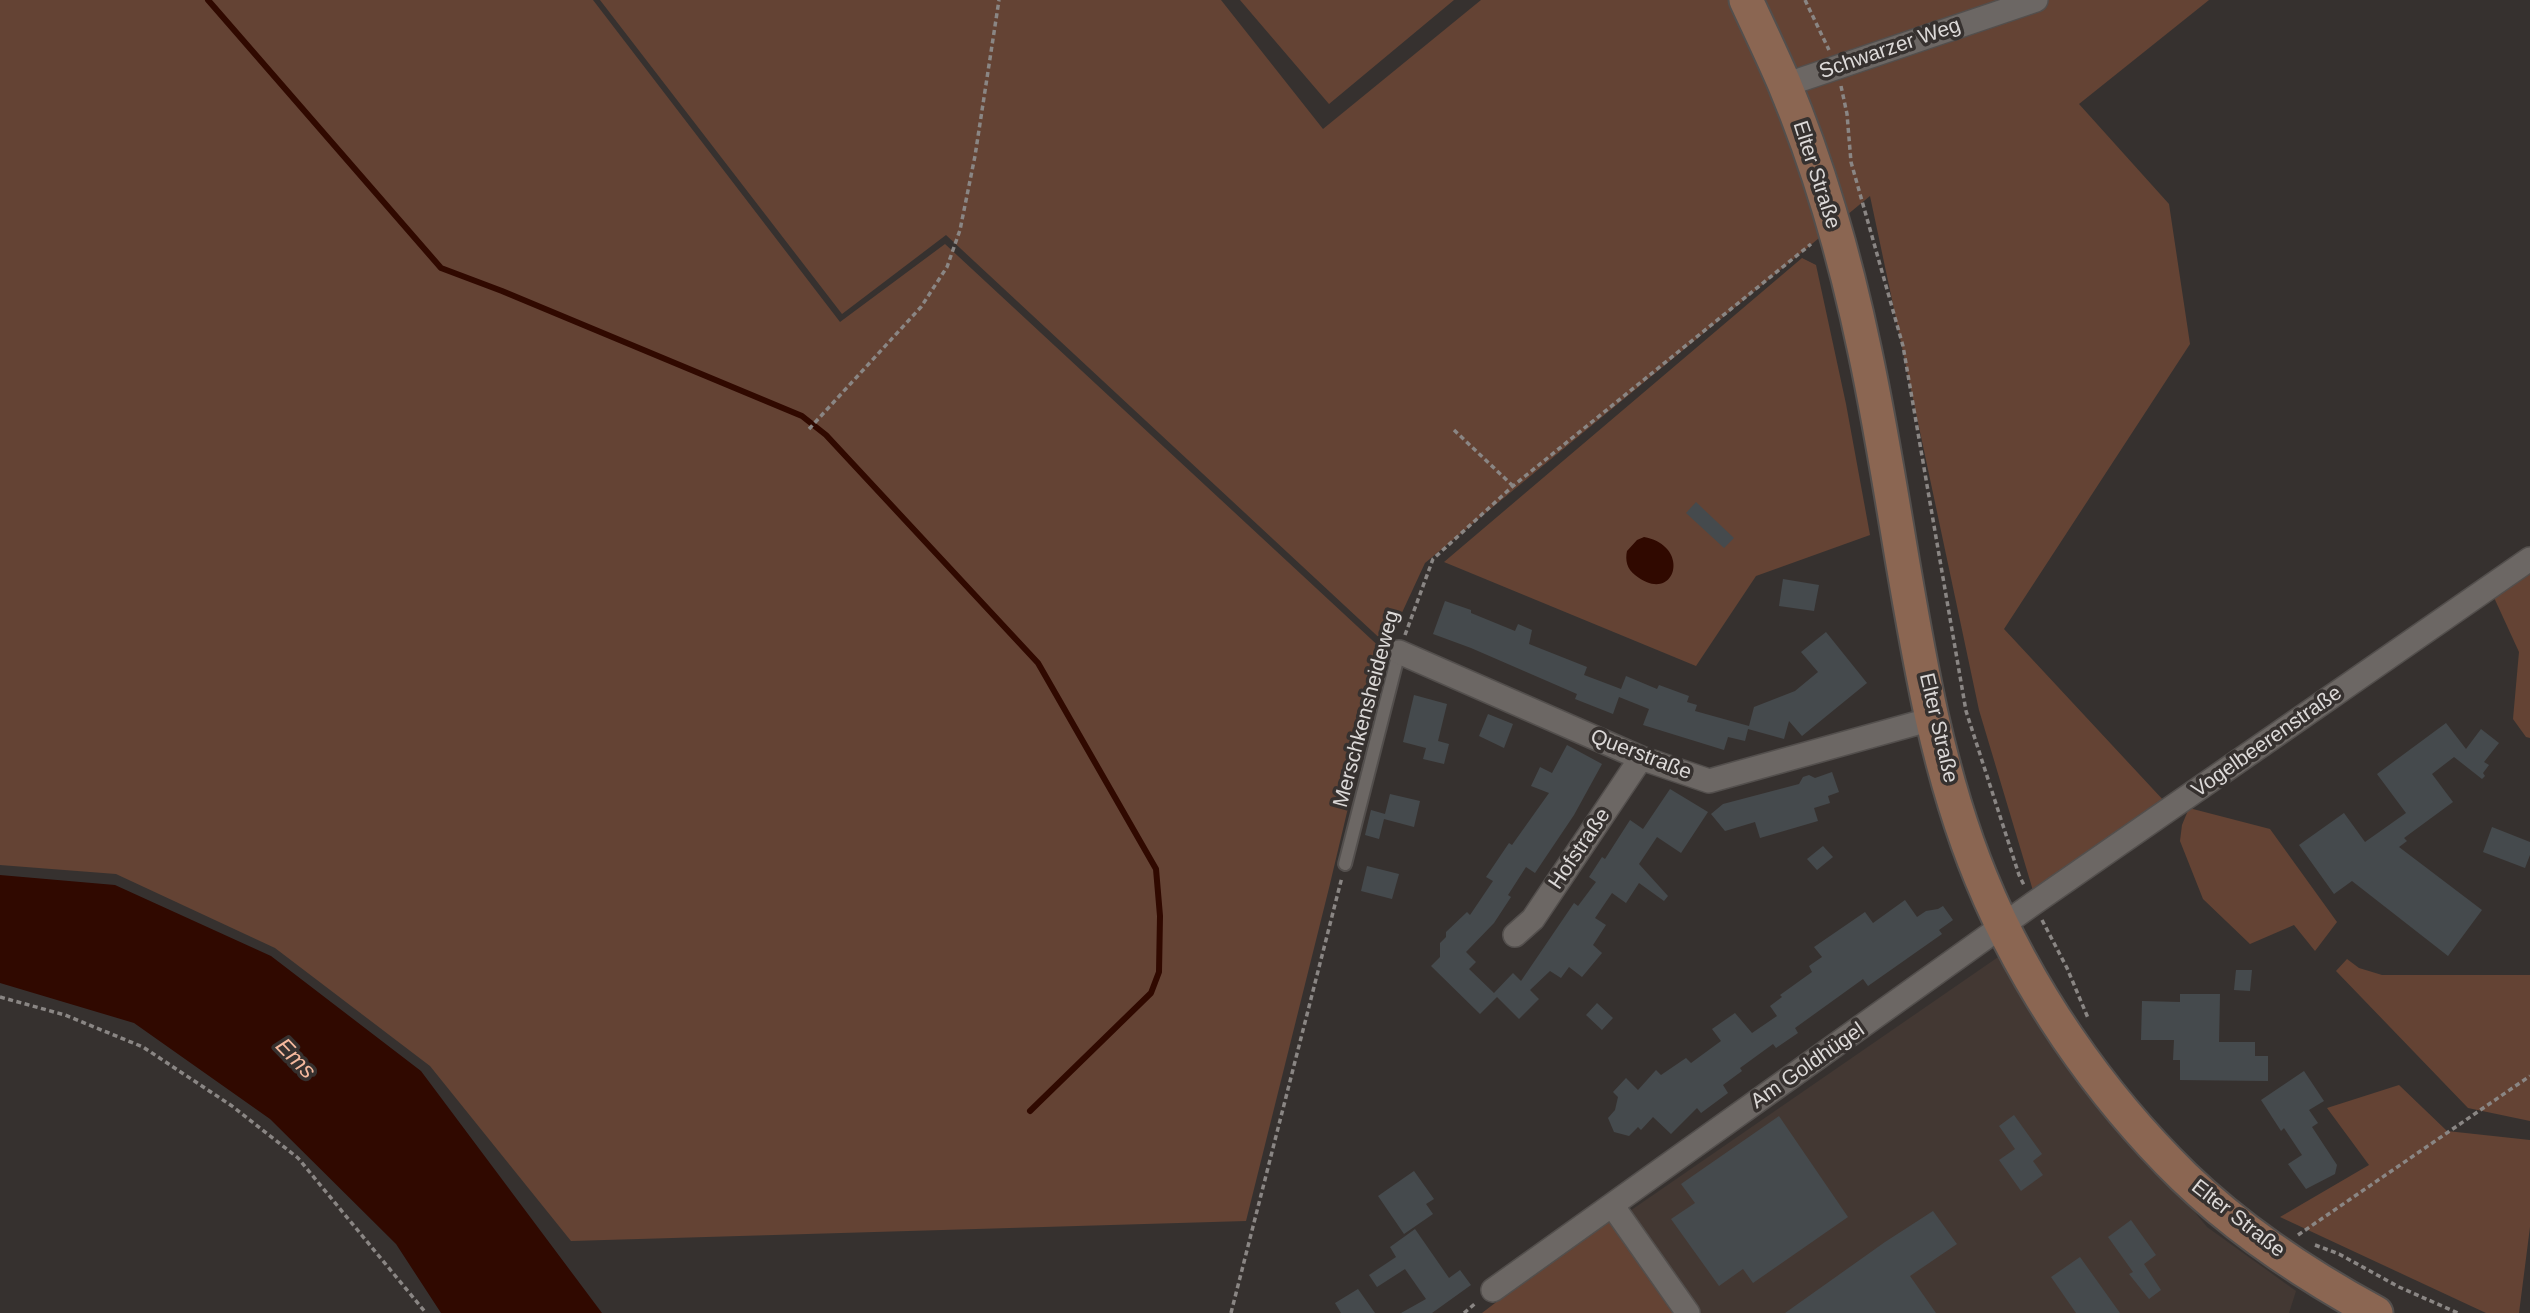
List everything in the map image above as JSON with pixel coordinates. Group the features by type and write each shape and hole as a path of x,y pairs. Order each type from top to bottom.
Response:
{"main road":[{"name":"Elter Straße","path":"1746,0 1785,85 1820,183 1865,351 1932,719 1959,814 1981,878 2004,926 2054,1017 2098,1079 2185,1177 2220,1208 2282,1255 2333,1289 2376,1313"}],"street":[{"name":"Schwarzer Weg","path":"1785,85 2036,0"},
{"name":"Vogelbeerenstraße","path":"2004,926 2530,559"},
{"name":"Querstraße","path":"1399,652 1641,758 1709,781 1932,719"},
{"name":"Hofstraße","path":"1515,935 1533,919 1641,758"},
{"name":"Am Goldhügel","path":"1493,1290 2004,926"},
{"path":"1612,1205 1688,1313"}],"lane":[{"name":"Merschkensheideweg","path":"1345,864 1399,652"}],"path":[{"path":"809,429 921,307 947,267 960,230 975,156 999,0"},
{"path":"1854,172 1903,346 1966,711 2019,875 2067,968 2091,1025"},
{"name":"Merschkensheideweg","path":"1399,652 1433,559 1513,486 1815,240"},
{"path":"1454,430 1513,486"},
{"path":"1231,1313 1345,864"},
{"path":"0,997 65,1015 143,1047 232,1106 298,1158 426,1313"},
{"path":"2458,1313 2399,1287 2339,1254 2295,1237 2530,1076"}],"shaded area":[{"path":"0,0 593,0 840,322 945,244 1385,652 1246,1221 571,1241 430,1066 275,948 116,874 0,865"},
{"path":"600,0 1221,0 1323,129 1481,0 2209,0 2079,104 2169,204 2190,344 2004,629 2165,802 2034,894 1979,710 1870,196 1425,563 1387,645 946,235 842,314"},
{"path":"1240,0 1454,0 1329,104"},
{"path":"1802,258 1816,265 1846,404 1870,535 1756,576 1696,666 1444,562"},
{"path":"2530,562 2530,738 2526,737 2513,719 2519,652 2491,591"},
{"path":"2189,808 2270,829 2337,922 2315,951 2294,925 2250,944 2203,899 2180,841 2182,825"},
{"path":"2004,953 2093,1088 2207,1227 2296,1291 2289,1313 1697,1313 1627,1213"},
{"path":"2347,959 2359,968 2382,975 2530,975 2530,1121 2468,1108 2336,971"},
{"path":"2399,1085 2447,1131 2530,1140 2530,1227 2519,1313 2486,1313 2280,1217 2369,1165 2327,1108"},
{"path":"1610,1215 1678,1313 1482,1313"}],"water":[{"path":"1644,537 1669,551 1673,561 1673,571 1668,579 1660,584 1649,583 1635,575 1627,564 1627,551 1637,540"},
{"name":"Ems","path":"0,875 115,885 271,956 421,1071 602,1313 441,1313 396,1244 270,1119 134,1023 0,983"}],"building":[{"path":"1696,502 1734,538 1724,548 1686,513"},
{"path":"1783,579 1819,585 1814,611 1779,606"},
{"path":"1445,601 1515,631 1518,624 1532,630 1529,644 1587,667 1584,675 1621,689 1626,676 1657,689 1659,685 1689,696 1687,702 1697,705 1695,711 1749,726 1754,707 1795,691 1818,672 1801,652 1826,632 1867,683 1802,736 1789,721 1784,739 1748,729 1745,741 1728,737 1724,750 1643,725 1649,709 1619,697 1613,714 1575,699 1577,694 1433,634"},
{"path":"1414,695 1447,704 1438,741 1449,744 1444,764 1423,759 1426,748 1403,742"},
{"path":"1488,714 1513,724 1504,748 1479,736"},
{"path":"2446,723 2466,749 2481,729 2499,743 2484,762 2489,765 2482,779 2454,757 2432,774 2453,802 2404,838 2407,841 2399,847 2482,910 2448,956 2352,881 2334,894 2299,845 2344,813 2365,842 2406,813 2377,774"},
{"path":"1567,745 1602,764 1574,815 1535,873 1526,867 1494,923 1466,952 1476,962 1469,969 1494,993 1513,973 1521,981 1574,903 1578,906 1596,882 1589,877 1602,857 1605,859 1630,820 1643,829 1670,789 1708,812 1681,853 1657,837 1639,864 1668,896 1664,901 1639,883 1626,903 1612,893 1595,918 1606,925 1593,945 1602,953 1582,977 1569,967 1561,978 1550,971 1530,990 1539,999 1519,1019 1497,997 1480,1014 1431,966 1440,957 1440,943 1446,937 1446,932 1467,912 1470,915 1493,881 1486,877 1549,793 1531,786 1540,767 1552,773"},
{"path":"1832,772 1839,792 1828,796 1830,803 1814,808 1818,821 1760,838 1755,822 1725,831 1711,814 1723,804 1799,784 1803,777 1809,775 1815,778"},
{"path":"1390,794 1420,801 1414,827 1384,819 1379,839 1365,835 1371,810 1385,814"},
{"path":"2492,827 2530,842 2530,855 2525,868 2483,852"},
{"path":"1823,846 1833,857 1817,870 1807,859"},
{"path":"1367,866 1399,874 1392,899 1361,891"},
{"path":"1905,900 1917,917 1943,906 1953,920 1939,930 1942,934 1868,986 1863,979 1795,1028 1798,1033 1776,1048 1773,1044 1740,1068 1742,1071 1723,1085 1728,1093 1701,1113 1697,1108 1671,1134 1653,1117 1641,1130 1638,1127 1629,1136 1614,1132 1608,1118 1615,1110 1618,1097 1613,1092 1626,1078 1638,1090 1656,1070 1661,1075 1686,1058 1691,1063 1721,1041 1712,1029 1735,1013 1752,1033 1777,1016 1770,1006 1782,997 1780,995 1812,972 1809,966 1822,957 1814,947 1865,912 1873,923"},
{"path":"2236,970 2252,970 2250,991 2234,990"},
{"path":"2180,994 2220,994 2219,1042 2255,1042 2255,1056 2268,1056 2268,1081 2180,1080 2180,1060 2173,1060 2174,1040 2141,1040 2142,1001 2180,1002"},
{"path":"1597,1003 1613,1018 1602,1030 1586,1015"},
{"path":"2304,1071 2324,1101 2309,1110 2318,1123 2312,1127 2337,1165 2335,1174 2306,1189 2288,1164 2302,1155 2284,1128 2281,1131 2261,1100"},
{"path":"2014,1115 2042,1154 2033,1161 2043,1175 2021,1191 1999,1160 2015,1149 1999,1126"},
{"path":"1779,1116 1848,1217 1753,1283 1743,1269 1719,1286 1671,1219 1695,1203 1681,1184"},
{"path":"1414,1171 1434,1199 1426,1204 1433,1214 1404,1234 1378,1196"},
{"path":"1933,1211 1957,1244 1910,1276 1936,1313 1785,1313 1885,1242"},
{"path":"2131,1220 2156,1255 2144,1264 2161,1290 2149,1299 2129,1274 2133,1272 2108,1237"},
{"path":"1415,1229 1449,1278 1460,1270 1471,1285 1432,1313 1401,1313 1426,1299 1405,1269 1377,1287 1369,1275 1396,1257 1390,1247"},
{"path":"2080,1257 2120,1313 2076,1313 2051,1277"},
{"path":"1358,1289 1375,1313 1341,1313 1335,1303"}],"waterway":[{"path":"208,0 441,268 802,416 826,435 1038,663 1156,869 1160,916 1159,972 1151,993 1030,1111"}]}
